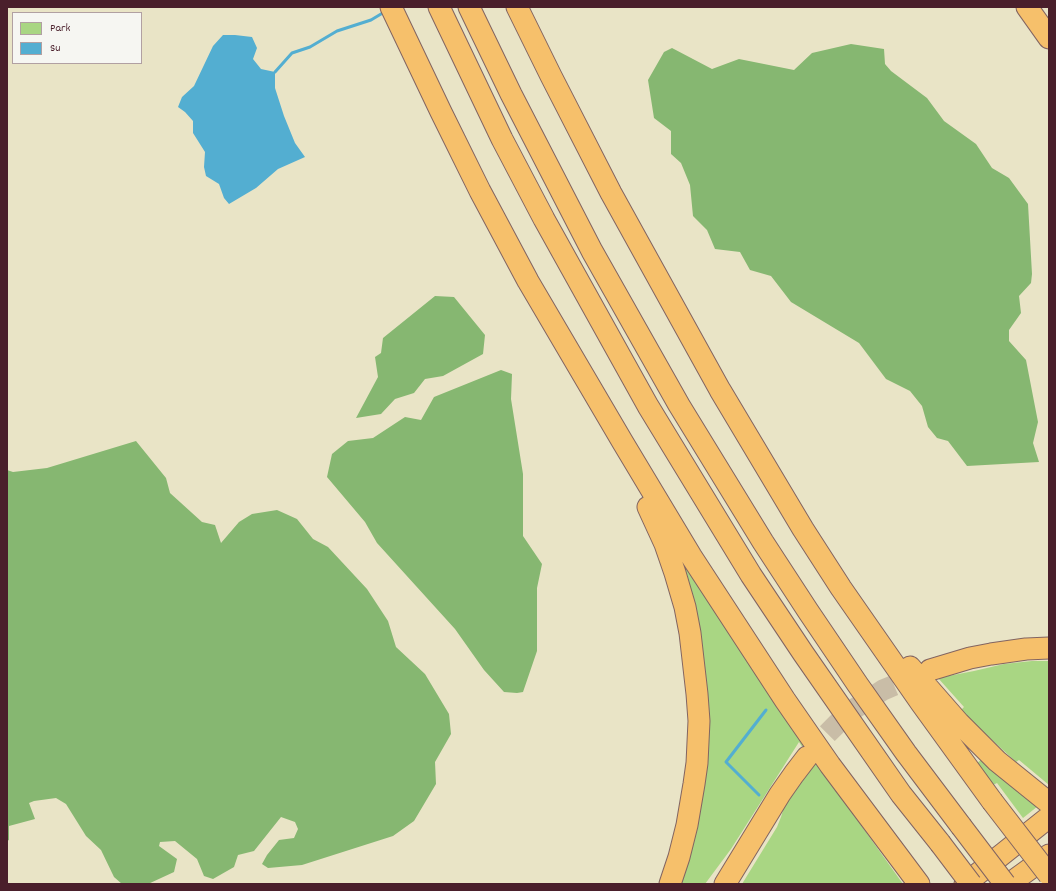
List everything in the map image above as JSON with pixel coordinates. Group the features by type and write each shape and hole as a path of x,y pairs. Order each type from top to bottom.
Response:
{"highway":[{"path":"391,7 480,191 528,281 622,441 704,575 781,694 830,765 914,877"},
{"path":"439,7 502,139 567,263 686,470 751,575 803,653 901,794 971,884"},
{"path":"470,7 511,94 592,251 680,405 763,542 858,685 906,753 961,826 1011,882"},
{"path":"517,7 588,150 631,232 720,390 807,535 887,656 952,747 1049,875"},
{"path":"1027,7 1049,38"},
{"path":"1039,7 1049,20"},
{"path":"528,281 555,339 652,513 665,544 685,607 697,694 698,744 687,825 670,884"},
{"path":"770,474 832,555 913,671 964,728 997,760 1049,803"},
{"path":"930,670 970,658 991,654 1026,649 1049,648"},
{"path":"725,884 780,794 807,758"},
{"path":"965,884 1049,817"},
{"path":"1011,882 1049,846"},
{"path":"1011,882 1049,855"}],"green space":[{"path":"851,44 884,49 885,64 891,71 927,98 944,121 976,144 992,168 1009,178 1028,204 1032,274 1031,283 1019,296 1021,313 1009,330 1009,341 1026,360 1038,422 1033,443 1039,462 967,466 948,441 937,438 928,427 922,406 910,391 886,379 859,343 791,302 771,276 750,270 740,252 715,249 707,230 693,216 690,185 681,163 671,154 671,131 654,118 648,80 664,52 672,48 712,69 739,59 794,70 812,53"},
{"path":"435,296 454,297 485,335 483,354 443,376 425,379 414,393 395,399 381,414 356,418 378,377 375,357 381,353 383,338"},
{"path":"501,370 512,374 511,399 523,474 523,536 542,564 537,588 537,651 523,692 517,693 504,692 484,670 455,629 377,543 365,522 327,477 332,454 348,441 373,438 405,417 421,420 434,397"},
{"path":"136,441 166,478 170,493 202,522 215,525 221,543 239,522 252,514 277,510 297,519 313,539 328,547 367,589 388,621 396,647 425,674 449,714 451,734 435,762 436,784 414,821 393,836 302,865 268,868 262,864 267,855 279,840 294,838 298,829 295,822 281,817 254,851 238,855 234,867 213,879 204,876 197,859 175,841 160,842 159,846 177,859 174,872 148,884 122,884 114,877 101,850 86,836 66,804 56,798 29,803 35,819 9,826 9,840 7,841 7,470 13,472 47,468"},
{"path":"678,553 843,800 903,884 742,884 777,827 784,807 814,765 799,742 731,849 705,884 678,884 704,777"},
{"path":"1049,661 1049,785 1019,760 1016,762 967,717 961,710 964,707 938,678 1004,664"},
{"path":"985,757 1038,806 1023,818 997,783 993,785 977,763"}],"water":[{"path":"223,35 252,37 257,48 253,59 261,69 275,72 275,88 284,116 295,143 305,157 278,169 256,188 229,204 224,198 219,184 206,176 204,167 205,152 193,133 193,121 178,107 182,97 194,86 213,46"}],"waterway":[{"path":"275,72 292,53 310,47 337,31 371,20 386,11"},
{"path":"759,795 726,762 766,710"}],"tunnel":[{"path":"807,757 821,740 854,709 883,690 921,674"}]}
